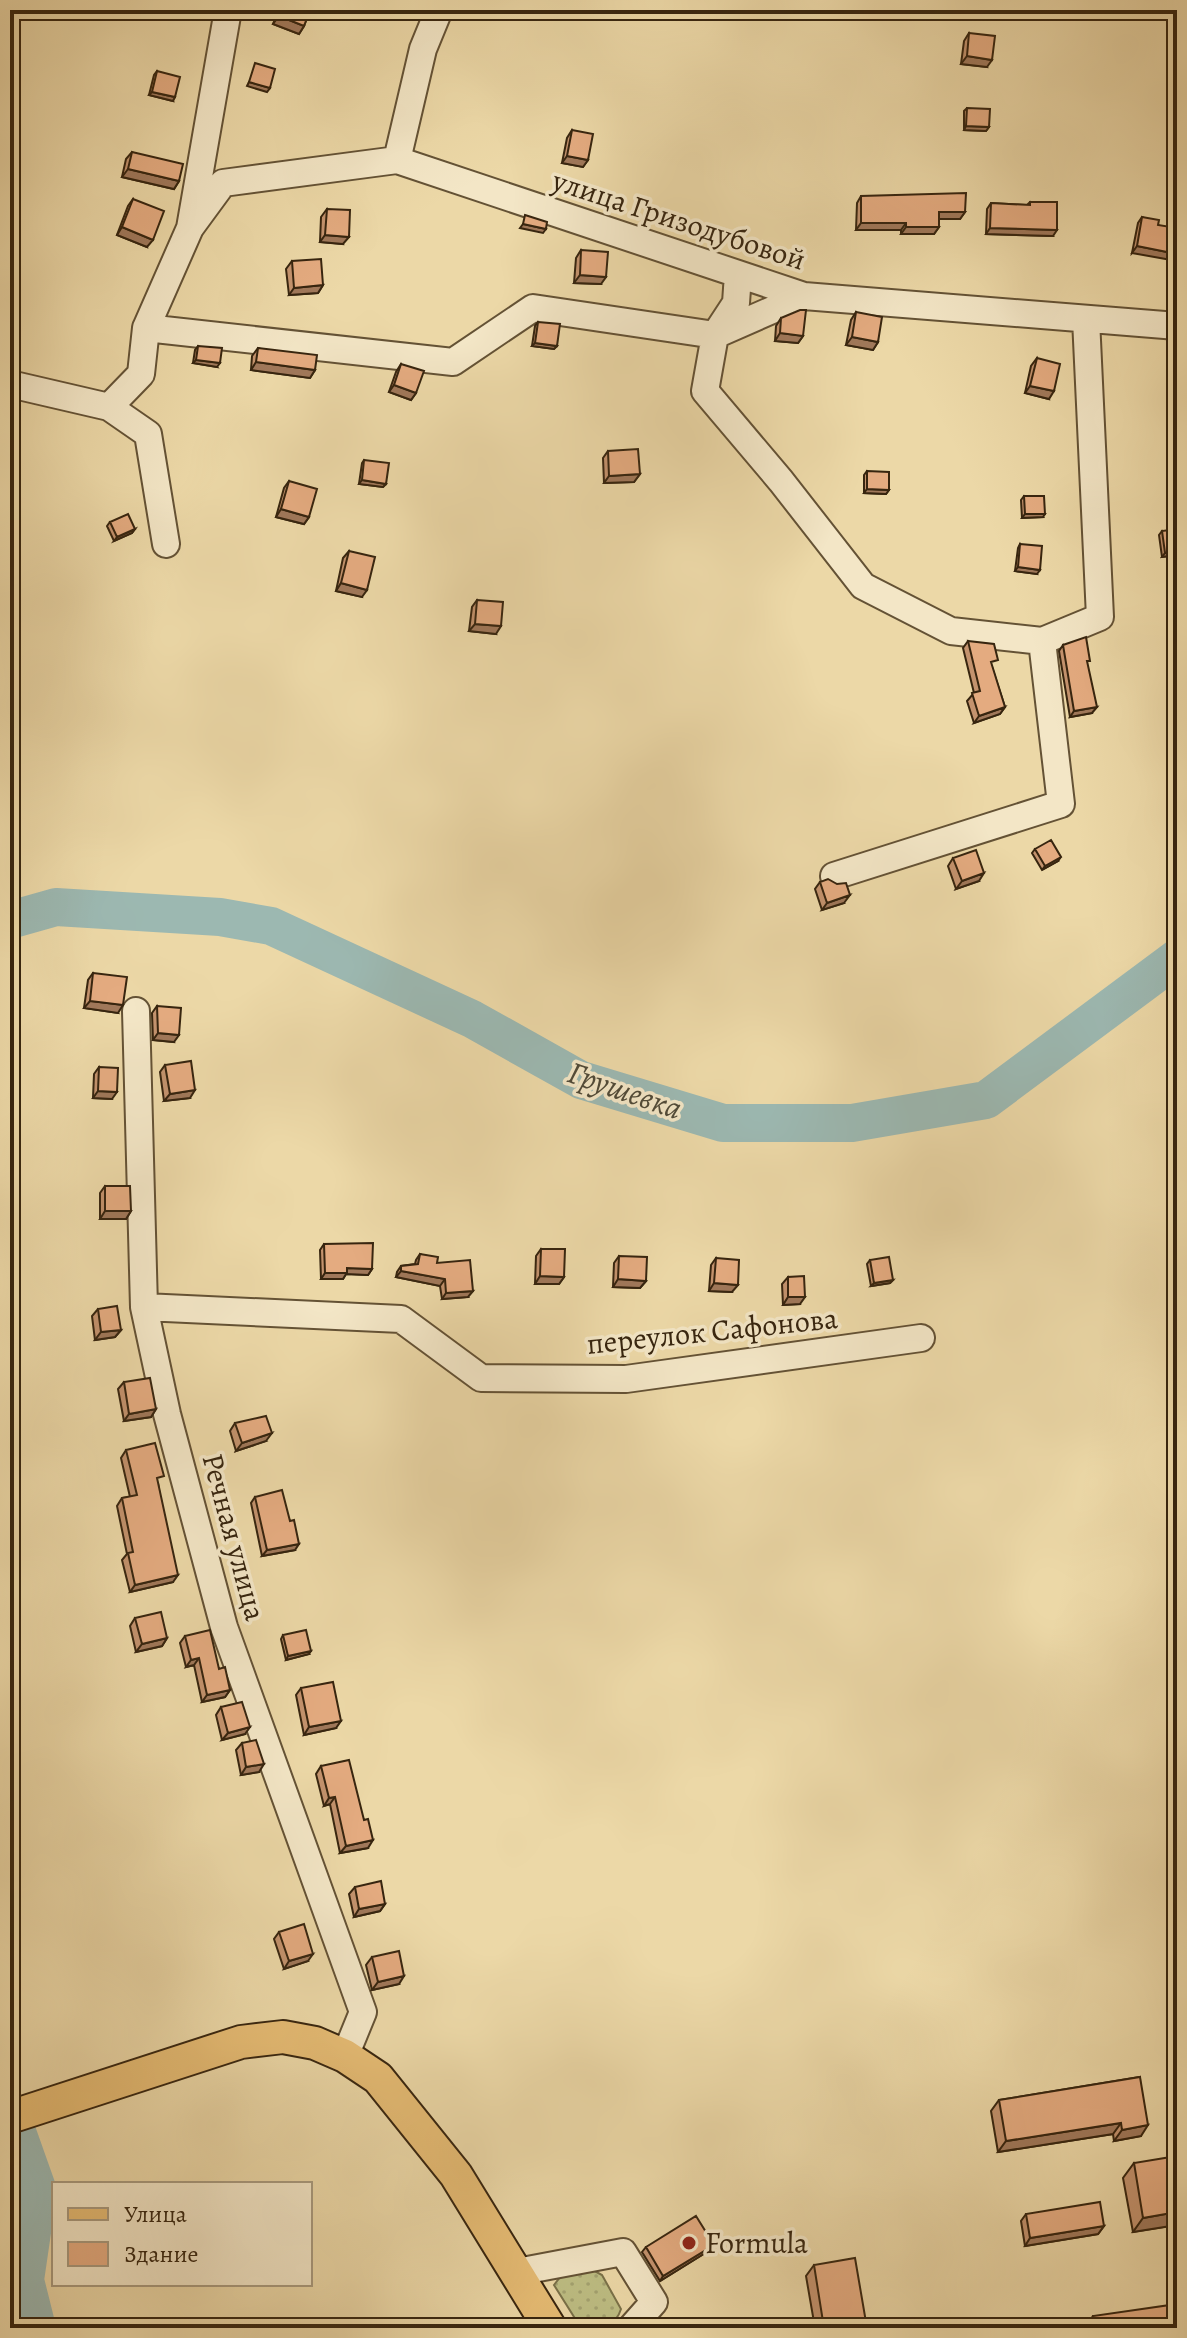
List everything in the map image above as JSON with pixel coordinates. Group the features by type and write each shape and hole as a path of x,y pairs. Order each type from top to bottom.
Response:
{"main road":[{"path":"10,2117 241,2042 283,2037 315,2043 345,2056 378,2078 456,2175 550,2328"}],"street":[{"path":"109,407 141,374 146,328 190,228 228,10"},
{"path":"397,160 423,49 439,10"},
{"name":"улица Гризодубовой","path":"190,228 223,183 397,160 804,296 1177,326"},
{"path":"738,274 736,303 715,335 705,391 863,586 951,631 1042,641 1100,617 1086,319"},
{"path":"146,328 453,362 533,308 715,335 804,296"},
{"path":"10,384 109,407 148,434 166,544"},
{"path":"834,876 1061,804 1042,641"},
{"name":"Речная улица","path":"136,1011 144,1307 167,1414 224,1627 363,2012 345,2056"},
{"name":"переулок Сафонова","path":"144,1307 401,1319 481,1378 626,1379 921,1338"},
{"path":"517,2272 623,2252 654,2302 631,2328"}],"green space":[{"path":"591,2269 602,2275 621,2309 610,2324 581,2328 554,2285 561,2276"}],"building":[{"path":"281,10 310,10 304,26 279,16"},
{"path":"969,33 995,36 992,60 967,56"},
{"path":"255,63 275,69 270,88 249,82"},
{"path":"157,71 180,77 175,97 152,92"},
{"path":"967,108 990,109 989,127 966,126"},
{"path":"572,130 593,134 588,160 567,156"},
{"path":"132,152 183,164 179,181 128,169"},
{"path":"966,193 965,212 939,212 939,227 861,223 861,196"},
{"path":"133,199 164,211 153,240 122,227"},
{"path":"1030,202 1057,202 1057,230 990,228 991,203 1030,205"},
{"path":"327,209 350,210 349,237 325,235"},
{"path":"525,215 547,222 546,229 523,224"},
{"path":"1142,217 1159,220 1158,225 1177,228 1177,254 1137,246"},
{"path":"581,250 608,252 606,277 580,275"},
{"path":"321,259 323,285 294,288 292,261"},
{"path":"806,310 803,336 780,333 781,318"},
{"path":"856,312 882,317 878,342 852,337"},
{"path":"538,322 560,324 557,346 535,343"},
{"path":"198,346 222,348 220,363 196,360"},
{"path":"258,348 317,355 315,370 256,362"},
{"path":"1037,358 1060,364 1054,391 1030,386"},
{"path":"401,364 424,371 416,393 394,385"},
{"path":"638,449 640,474 609,476 608,451"},
{"path":"364,460 389,463 386,484 362,480"},
{"path":"867,471 889,472 889,490 867,489"},
{"path":"289,481 317,489 309,517 281,509"},
{"path":"1024,496 1044,496 1045,514 1025,514"},
{"path":"128,514 135,529 117,537 110,522"},
{"path":"1177,529 1177,552 1165,553 1162,531"},
{"path":"1020,544 1042,546 1040,570 1018,567"},
{"path":"349,551 375,557 367,590 341,583"},
{"path":"477,600 503,602 501,626 475,624"},
{"path":"1086,637 1090,661 1087,661 1097,707 1074,711 1063,645"},
{"path":"968,641 994,644 998,660 991,662 1005,707 979,716 972,693 980,691"},
{"path":"1051,840 1061,857 1045,866 1035,849"},
{"path":"976,850 984,873 962,881 953,858"},
{"path":"828,879 837,884 846,883 850,895 827,903 820,882"},
{"path":"93,973 127,977 123,1005 90,1001"},
{"path":"157,1006 181,1008 179,1035 158,1033"},
{"path":"191,1061 195,1090 170,1094 165,1065"},
{"path":"99,1067 118,1068 117,1092 98,1091"},
{"path":"105,1186 130,1186 131,1211 105,1211"},
{"path":"373,1243 372,1269 347,1268 347,1273 325,1273 324,1244"},
{"path":"541,1249 565,1249 564,1277 540,1276"},
{"path":"420,1254 438,1257 437,1263 470,1260 473,1291 446,1293 445,1279 401,1271 401,1266 418,1264"},
{"path":"619,1256 647,1257 646,1281 618,1279"},
{"path":"889,1257 893,1280 874,1283 870,1260"},
{"path":"716,1258 739,1260 738,1285 714,1283"},
{"path":"804,1276 805,1297 788,1297 788,1277"},
{"path":"117,1306 121,1330 101,1332 98,1309"},
{"path":"150,1378 156,1409 129,1414 124,1382"},
{"path":"266,1416 272,1433 242,1443 235,1423"},
{"path":"155,1443 164,1476 157,1478 178,1575 135,1585 128,1553 133,1552 122,1498 137,1495 126,1450"},
{"path":"282,1490 290,1521 294,1520 299,1544 267,1550 255,1497"},
{"path":"161,1612 167,1638 142,1644 135,1618"},
{"path":"210,1630 219,1669 225,1667 230,1690 207,1695 199,1658 191,1660 185,1636"},
{"path":"306,1630 311,1651 288,1656 283,1635"},
{"path":"333,1682 341,1721 309,1727 301,1688"},
{"path":"242,1702 250,1727 228,1733 221,1707"},
{"path":"256,1740 264,1764 246,1767 242,1743"},
{"path":"349,1760 364,1820 368,1819 373,1840 346,1846 335,1797 329,1798 321,1766"},
{"path":"381,1881 385,1904 359,1909 355,1887"},
{"path":"304,1924 313,1954 289,1961 279,1932"},
{"path":"399,1951 404,1976 378,1982 372,1957"},
{"path":"1140,2077 1148,2125 1122,2130 1121,2123 1006,2141 999,2100"},
{"path":"1177,2156 1177,2212 1143,2218 1134,2163"},
{"path":"1100,2202 1104,2226 1030,2238 1026,2214"},
{"path":"696,2216 714,2245 663,2276 646,2247"},
{"path":"855,2258 867,2328 824,2328 814,2265"},
{"path":"1177,2304 1177,2328 1094,2328 1093,2316"},
{"path":"1017,2322 1018,2328 978,2328"}],"waterway":[{"name":"Грушевка","path":"10,920 56,907 220,917 271,926 472,1019 581,1080 723,1123 852,1123 986,1100 1177,958"},
{"name":"Грушевка","path":"10,2112 38,2191 25,2280 37,2328"}],"place":[{"name":"Formula","path":"689,2243"}]}
